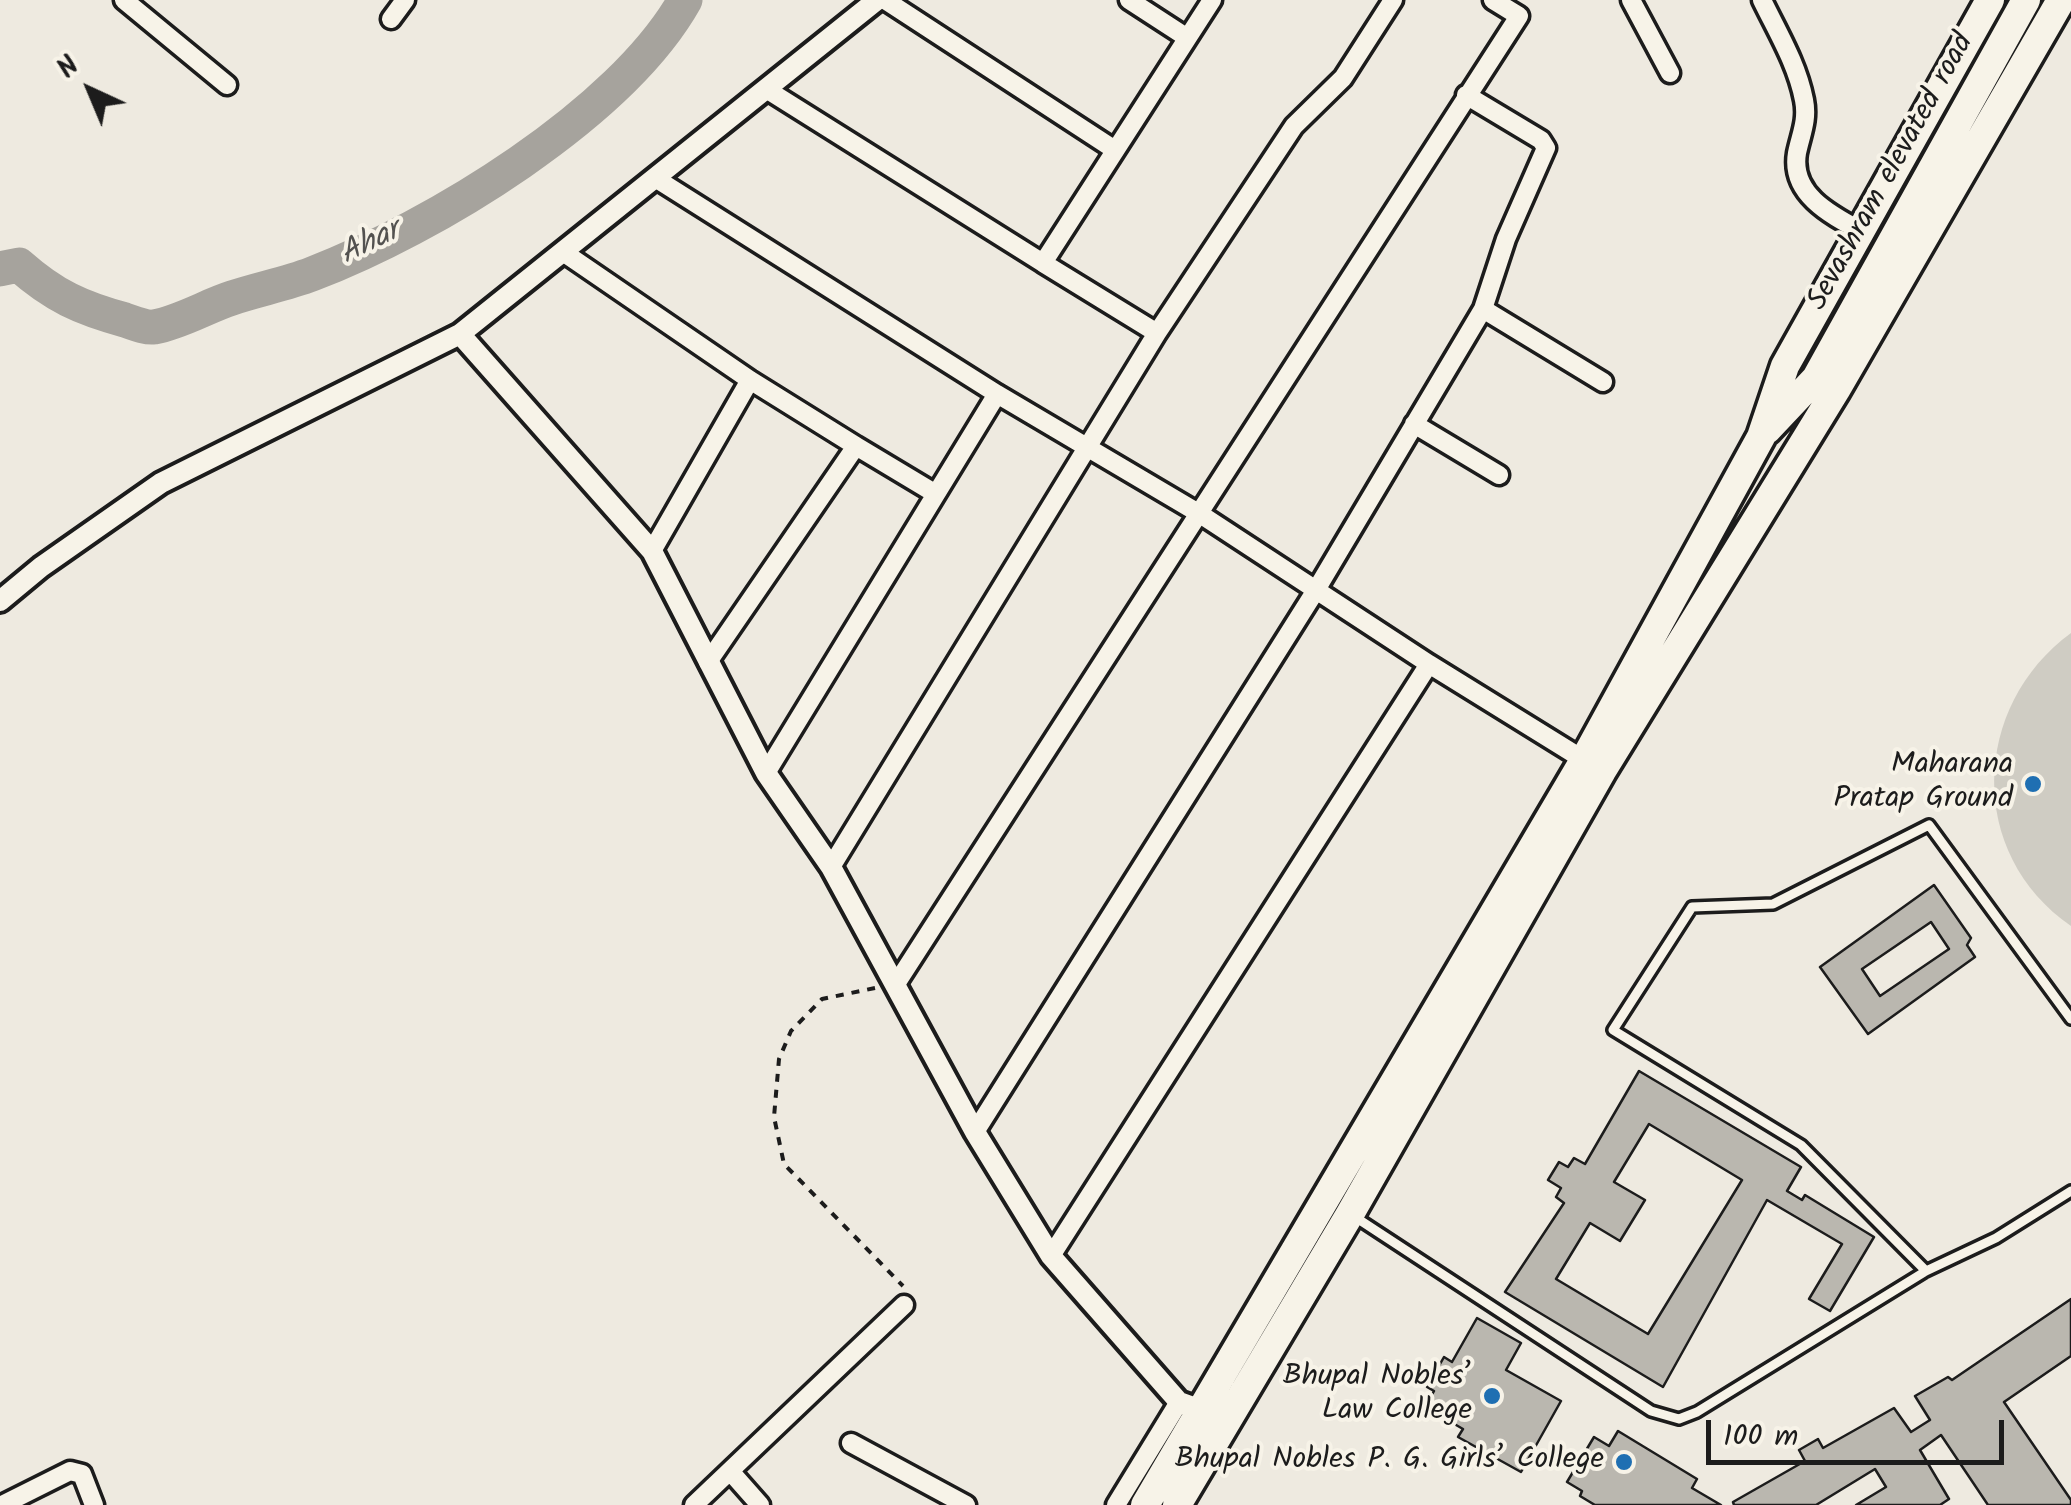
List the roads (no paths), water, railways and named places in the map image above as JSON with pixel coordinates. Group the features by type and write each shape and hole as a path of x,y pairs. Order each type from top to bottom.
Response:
{"highway":[{"path":"1178,1505 1338,1207 1593,765 1761,437 1785,366 1990,0"},
{"name":"Sevashram elevated road","path":"1816,378 2026,0"},
{"path":"1593,765 1836,390 2062,0"},
{"path":"1761,437 1816,378"},
{"path":"1796,451 1816,378"},
{"path":"1145,1505 1190,1406 1338,1207"}],"street":[{"path":"124,0 227,85"},
{"path":"391,18 406,0"},
{"path":"0,602 160,483 460,334 877,0"},
{"path":"885,0 1115,150"},
{"path":"1129,0 1186,37"},
{"path":"1043,263 1212,0"},
{"path":"831,868 1157,333 1294,126 1343,78 1393,0"},
{"path":"896,984 1519,16 1493,0"},
{"path":"1631,0 1670,73"},
{"path":"1762,0 1798,73 1806,106 1806,127 1795,167 1822,211 1860,231"},
{"path":"766,88 1157,333"},
{"path":"975,1132 1316,590 1483,309 1506,239 1546,148 1541,140 1466,95"},
{"path":"654,178 997,394 1200,514 1429,664 1593,765"},
{"path":"562,252 750,380 936,494"},
{"path":"1483,309 1604,382"},
{"path":"460,334 652,551 766,773 831,868 975,1132 1051,1256 1190,1406 1116,1505"},
{"path":"652,551 750,380"},
{"path":"766,773 997,394"},
{"path":"1414,424 1499,475"},
{"path":"708,662 856,446"},
{"path":"1051,1256 1429,664"},
{"path":"694,1505 904,1305"},
{"path":"851,1443 966,1505"},
{"path":"2,1505 70,1471 82,1474 94,1505"},
{"path":"730,1471 760,1505"}],"lane":[{"path":"1926,1271 1801,1146 1613,1030 1692,907 1774,904 1929,826 2071,1019"},
{"path":"1338,1207 1650,1410 1679,1419 1697,1412 1926,1271 1996,1238 2071,1191"}],"waterway":[{"name":"Ahar","path":"0,269 19,265 69,300 151,327 312,274 360,254 466,197 571,125 656,43 685,0"}],"place":[{"name":"Maharana Pratap Ground","path":"2033,784"},
{"name":"Bhupal Nobles’ Law College","path":"1492,1396"},
{"name":"Bhupal Nobles P. G. Girls’ College","path":"1624,1462"}]}
